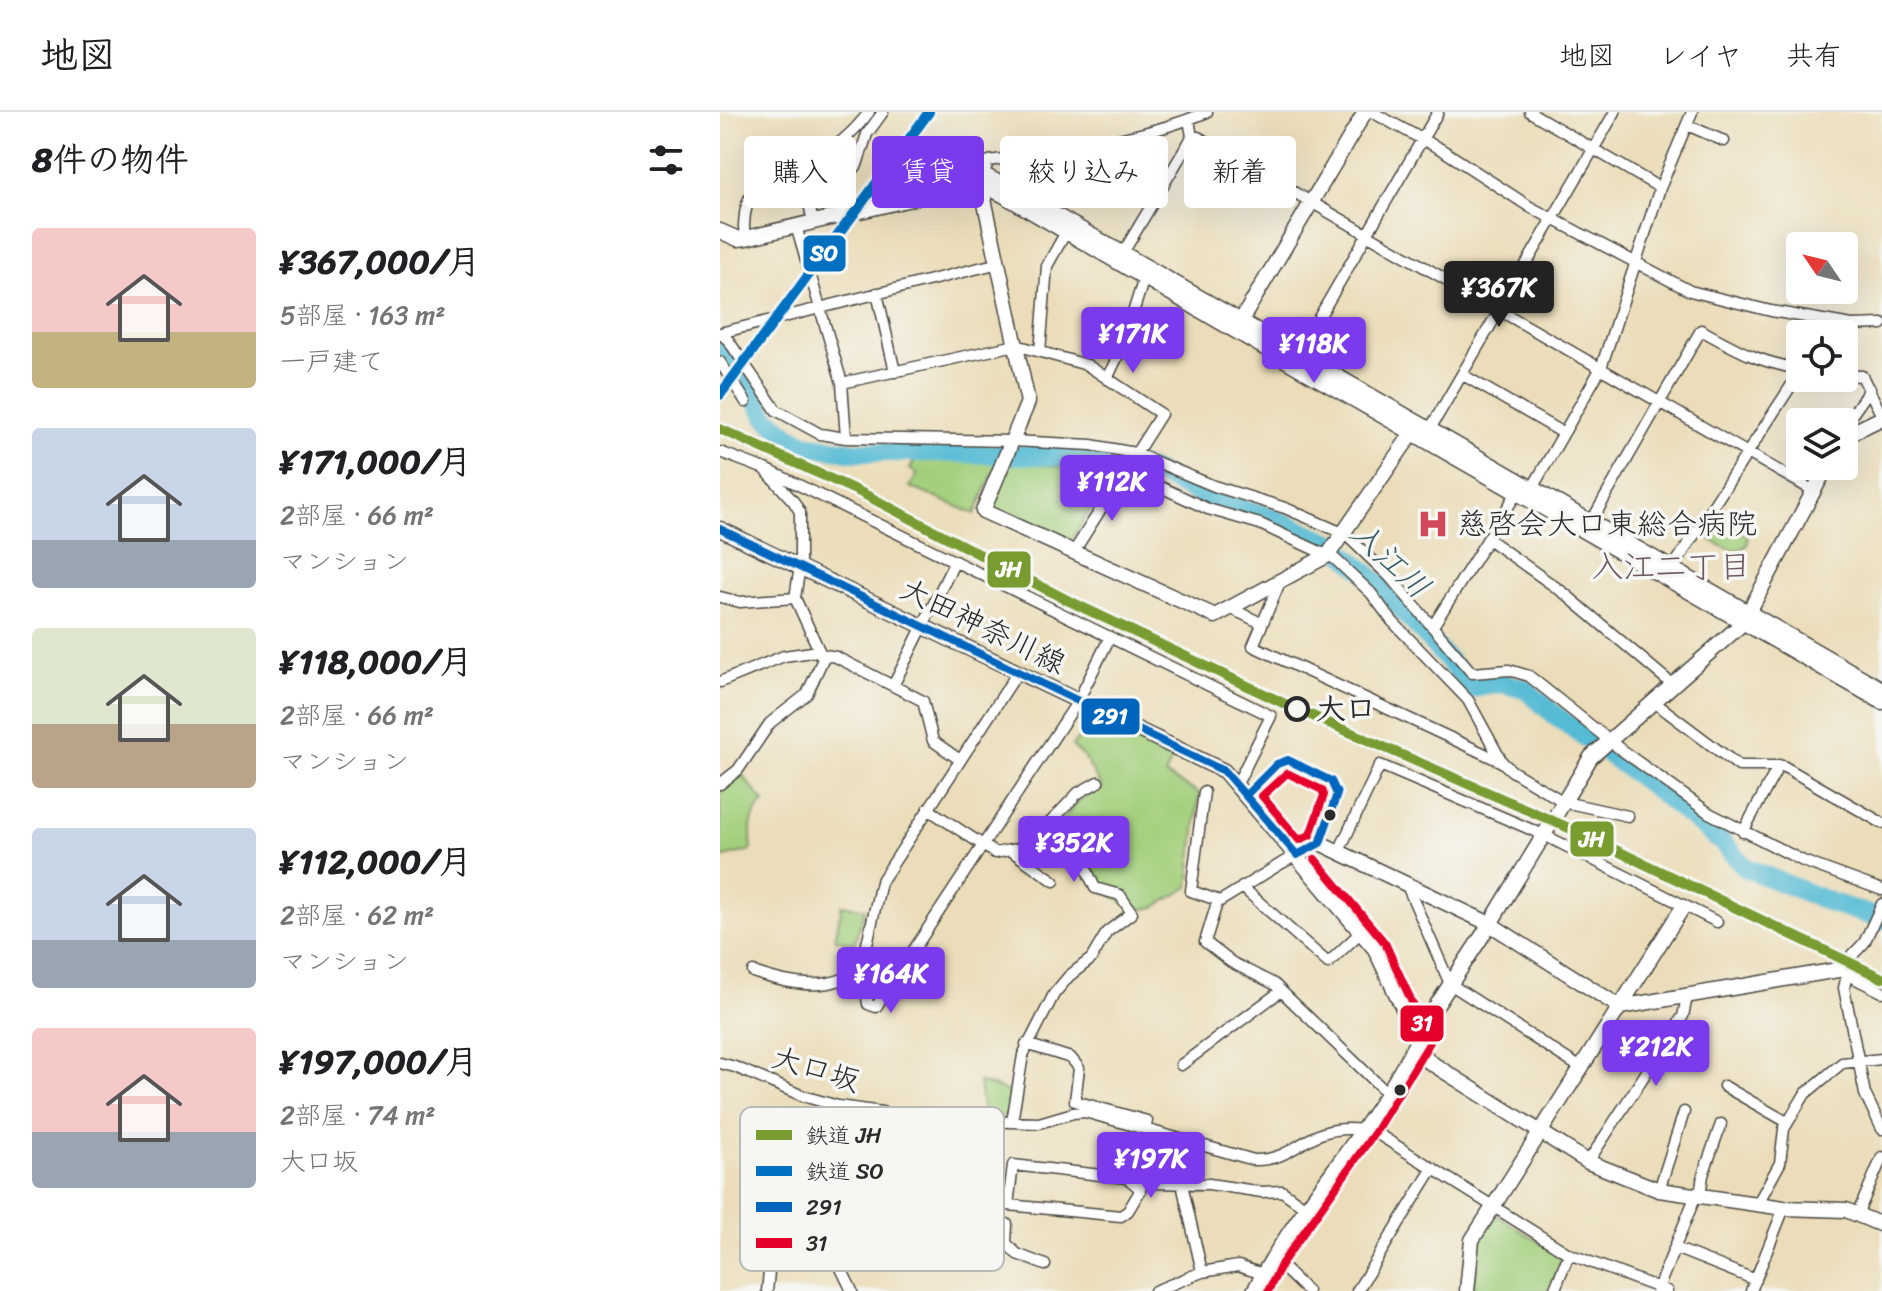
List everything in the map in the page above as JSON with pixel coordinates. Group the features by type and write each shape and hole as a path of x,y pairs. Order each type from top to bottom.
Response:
{"street":[{"path":"744,234 747,200 756,186 775,173 814,160 856,129 869,112"},
{"path":"812,218 808,199 812,191 843,182 857,165 867,134 883,112"},
{"path":"984,174 989,161 1102,142 1207,112"},
{"path":"1239,326 1365,112"},
{"path":"1372,112 1444,151 1553,220 1690,291 1852,325 1882,324"},
{"path":"1295,359 1438,112"},
{"path":"1530,112 1660,188"},
{"path":"984,189 1028,402 983,511 1215,616 1328,555 1413,432 1430,429 1615,112"},
{"path":"1433,626 1488,539 1526,492 1601,368 1660,188 1692,112"},
{"path":"1189,119 1192,136"},
{"path":"1687,125 1724,141"},
{"path":"1120,257 1184,150"},
{"path":"984,180 1239,326 1413,432 1526,492 1746,618 1882,689"},
{"path":"984,181 1066,232 1120,257 1144,278 1239,326"},
{"path":"1296,193 1814,491"},
{"path":"744,234 872,206"},
{"path":"721,236 796,226 812,218"},
{"path":"796,226 842,383 846,438"},
{"path":"1040,352 1047,266 1066,232"},
{"path":"720,333 999,263"},
{"path":"1107,379 1122,347 1144,278"},
{"path":"877,293 895,372"},
{"path":"1591,522 1701,330 1745,355 1786,367"},
{"path":"720,333 776,410 820,434 846,438 1091,445 1134,455 1214,486 1285,508 1343,536 1389,576 1472,673 1509,670 1529,676 1603,747 1709,813 1803,861 1882,890"},
{"path":"842,383 1016,345 1087,365 1161,414 1073,553"},
{"path":"1295,359 1430,429 1526,492 1591,522 1672,569 1882,702"},
{"path":"720,362 746,402"},
{"path":"1463,375 1563,433"},
{"path":"1858,376 1862,376 1870,389 1882,417 1858,429"},
{"path":"1857,408 1870,389"},
{"path":"1672,569 1786,392"},
{"path":"720,452 762,467 1271,716 1237,784"},
{"path":"720,784 738,770 770,723 807,694 823,659 795,598 800,566 800,512 784,489 762,467"},
{"path":"1122,474 1152,483 1208,509 1260,524 1328,555 1371,593 1392,621 1468,700 1502,762"},
{"path":"1254,1291 1272,1257 1364,1128 1418,1040 1425,1023 1564,802 1603,747 1746,618 1820,480"},
{"name":"大田神奈川線","path":"720,529 1224,771 1375,949 1428,1061 1588,1162 1659,1190 1784,1208 1858,1213"},
{"path":"1488,539 1564,593 1673,685"},
{"path":"893,686 955,561"},
{"path":"1280,582 1253,646 1502,762 1540,790 1564,802 1628,816"},
{"path":"720,597 740,602 795,598"},
{"path":"1230,608 1261,623"},
{"path":"1018,672 881,882 862,966 868,1004 876,1007 1078,701 1110,637"},
{"path":"720,682 784,656 819,652 836,657 923,701 933,741 960,760"},
{"path":"1654,702 1739,766 1779,765 1882,823"},
{"path":"1339,851 1380,765 1544,835 1717,922"},
{"path":"1743,832 1779,765"},
{"path":"928,809 995,853 1026,848 1078,793 1098,782"},
{"path":"1204,792 1191,891 1220,901"},
{"path":"1012,1122 1026,1044 1054,994 1069,976 1091,959 1107,932 1132,913 1120,895 1095,888 1078,851 1051,822"},
{"path":"1386,1092 1274,984 1205,942 1212,915 1220,901 1320,843 1490,924 1620,1007 1843,973 1882,992"},
{"path":"1010,850 1054,881"},
{"path":"1409,885 1450,984 1581,1068"},
{"path":"1242,887 1328,963 1361,932"},
{"path":"1882,904 1864,943 1843,973 1865,1094 1882,1129"},
{"path":"1467,1291 1472,1240 1683,907"},
{"path":"753,972 775,980 815,984 848,978 862,966"},
{"path":"1181,1065 1281,991"},
{"path":"1588,1162 1683,1016 1687,997"},
{"path":"1026,1044 1071,1058 1079,1068 1075,1101 1147,1121 1145,1129"},
{"path":"1758,1203 1780,1163 1787,1122 1805,1094 1842,1063 1882,1059"},
{"name":"大口坂","path":"720,1063 803,1096 845,1107"},
{"path":"1724,1086 1787,1122"},
{"name":"大口坂","path":"1004,1122 1039,1123 1085,1112 1254,1160 1285,1154 1321,1132 1364,1128"},
{"path":"1659,1190 1684,1112"},
{"path":"1364,1128 1569,1254 1661,1290 1698,1196 1721,1124"},
{"path":"1013,1165 1127,1178 1137,1186 1140,1191 1128,1211 1121,1216 1008,1205 1013,1165"},
{"path":"1880,1165 1858,1213 1882,1225"},
{"path":"1357,1291 1433,1168"},
{"path":"1137,1186 1150,1183 1209,1184 1262,1192 1282,1191 1306,1208"},
{"path":"1182,1184 1202,1272"},
{"path":"1675,1248 1753,1286 1784,1208"},
{"path":"1007,1224 1006,1243 1017,1254 1045,1265"},
{"path":"1554,1291 1569,1254"},
{"path":"1272,1257 1307,1291"},
{"path":"1155,1291 1202,1272 1238,1266 1263,1274"},
{"path":"767,1291 769,1271"},
{"path":"842,1271 852,1291"}],"green space":[{"path":"917,455 999,459 975,514 910,487 917,474 910,469"},
{"path":"1009,461 1113,473 1069,544 993,509 992,503"},
{"path":"1712,513 1748,536 1744,548 1726,548 1701,533"},
{"path":"1094,720 1172,760 1165,775 1199,793 1189,887 1155,907 1136,911 1096,885 1087,856 1058,825 1080,800 1102,788 1084,757 1072,746"},
{"path":"741,774 764,802 752,824 752,850 720,858 720,791"},
{"path":"842,905 865,909 854,944 835,939"},
{"path":"979,1082 1013,1093 1010,1112 1006,1116 1004,1107 982,1107"},
{"path":"1497,1215 1562,1257 1549,1291 1474,1291 1480,1241"}],"waterway":[{"name":"入江川","path":"720,348 753,393 766,417 789,436 811,446 856,452 1093,457 1150,470 1216,502 1265,515 1333,544 1378,583 1473,688 1501,683 1525,689 1723,843 1746,868 1832,903 1882,919"}],"rail line":[{"name":"SO","path":"720,395 929,112"},
{"name":"JH","path":"720,429 862,493 1065,599 1283,703 1578,832 1882,978"}],"transit line":[{"name":"291","path":"720,529 1224,771 1297,855 1320,843 1337,794 1331,781 1288,760 1277,764 1246,795"},
{"name":"31","path":"1287,773 1322,790 1324,795 1310,835 1299,840 1262,796 1287,773"},
{"name":"31","path":"1268,1291 1282,1263 1375,1132 1430,1042 1385,943 1315,859"}],"place":[{"name":"慈啓会大口東総合病院","path":"1433,524"},
{"name":"大口","path":"1297,709"}],"district":[{"name":"入江二丁目","path":"1671,566"}]}
